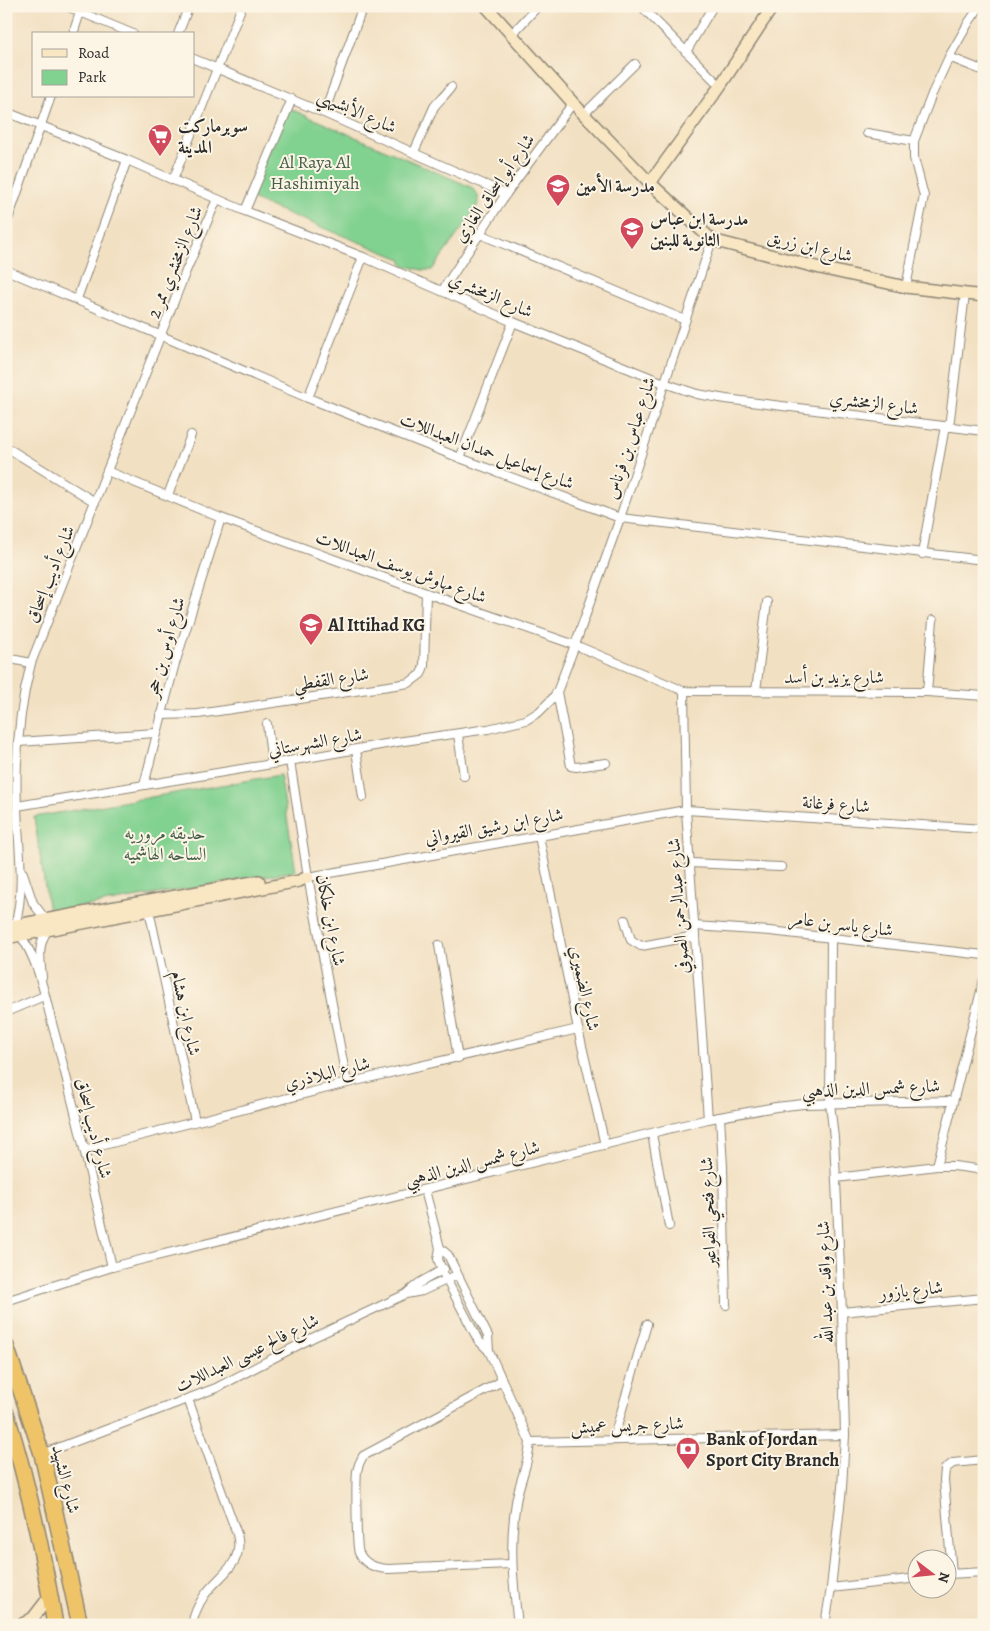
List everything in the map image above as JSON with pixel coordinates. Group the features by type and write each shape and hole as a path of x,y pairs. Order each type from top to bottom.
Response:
{"highway":[{"name":"شارع الشهيد","path":"6,1346 42,1454 80,1625"},
{"path":"6,1413 26,1481 55,1625"}],"street":[{"path":"66,6 81,9 129,32"},
{"path":"179,32 189,6"},
{"path":"173,180 242,6"},
{"path":"324,113 363,6"},
{"name":"شارع ابن زريق","path":"486,6 584,114 650,182 712,240 820,268 906,286 984,296"},
{"path":"512,34 538,6"},
{"path":"686,52 713,6"},
{"path":"650,182 720,86 773,6"},
{"path":"906,286 924,196 914,158 914,142 932,94 949,57 980,6"},
{"path":"74,32 81,9"},
{"path":"645,10 720,86"},
{"path":"949,57 984,71"},
{"name":"شارع الأبشيهي","path":"195,58 414,152 506,194"},
{"path":"584,114 635,64"},
{"path":"414,152 434,107 444,98 451,87"},
{"path":"6,225 50,98"},
{"path":"245,211 292,99"},
{"name":"شارع أبو إسحاق الغازي","path":"442,291 506,194 573,102"},
{"name":"شارع الزمخشري","path":"6,112 127,160 245,211 363,257 513,322 664,383 697,394 984,431"},
{"path":"866,133 914,142"},
{"path":"77,299 127,160"},
{"name":"شارع الزمخشري ممر 2","path":"162,336 217,199"},
{"path":"480,234 685,320"},
{"name":"شارع عباس بن فرناس","path":"575,645 620,518 712,240"},
{"path":"308,398 363,257"},
{"name":"شارع إسماعيل حمدان العبداللات","path":"6,270 308,398 620,518 984,560"},
{"path":"922,554 947,427 965,294"},
{"path":"460,458 513,322"},
{"name":"شارع أديب إسحاق","path":"112,1267 44,996 29,948 14,929 20,904 21,864 17,806 18,742 25,688 31,663 162,336"},
{"path":"168,495 191,434"},
{"path":"6,447 95,502"},
{"name":"شارع مهاوش يوسف العبداللات","path":"107,471 221,518 575,645 684,691"},
{"name":"شارع أوس بن حجر","path":"144,785 156,733 188,617 221,518"},
{"name":"شارع القفطي","path":"162,714 198,714 409,683 421,674 424,666 426,593"},
{"path":"756,691 766,602"},
{"path":"927,692 933,620"},
{"name":"شارع الشهرستاني","path":"17,806 488,729 526,720 552,700 557,692 575,645"},
{"path":"6,658 31,663"},
{"name":"شارع يزيد بن أسد","path":"684,691 927,692 984,696"},
{"name":"شارع عبدالرحمن الصوفي","path":"684,691 686,810 708,1119"},
{"path":"557,692 571,766 576,767 606,762"},
{"path":"267,724 272,764"},
{"path":"18,742 156,733"},
{"path":"458,734 464,776"},
{"path":"356,750 363,798"},
{"name":"شارع ابن خلكان","path":"290,761 308,877 346,1083"},
{"name":"شارع فرغانة","path":"686,810 984,829"},
{"name":"شارع ابن رشيق القيرواني","path":"48,924 148,910 299,881 308,877 686,810"},
{"name":"شارع الضميري","path":"539,836 578,1029 605,1145"},
{"path":"690,863 781,867"},
{"name":"شارع أديب إسحاق","path":"21,864 33,903 48,924 40,948 44,996"},
{"name":"شارع ابن رشيق القيرواني","path":"48,924 295,874 308,877"},
{"name":"شارع ابن هشام","path":"148,910 195,1121"},
{"path":"625,920 631,940 641,946 695,936"},
{"path":"6,938 14,929 48,924"},
{"name":"شارع ياسر بن عامر","path":"694,926 770,931 984,955"},
{"name":"شارع واقد بن عبد الله","path":"825,1625 842,1488 845,1435 836,1178 830,1103 831,938"},
{"path":"439,945 458,1058"},
{"path":"937,1166 984,979"},
{"path":"6,1012 44,996"},
{"name":"شارع البلاذري","path":"84,1150 346,1083 578,1029"},
{"name":"شارع شمس الدين الذهبي","path":"6,1301 112,1267 708,1119 776,1107 830,1103 952,1101"},
{"name":"شارع فتحي الفواعير","path":"720,1117 726,1305"},
{"path":"652,1134 669,1226"},
{"path":"836,1178 937,1166 984,1170"},
{"path":"425,1190 440,1248 438,1259 442,1270 478,1340 489,1351"},
{"path":"440,1248 448,1255 488,1336 489,1351 530,1442 529,1454 516,1499 514,1518 512,1564 518,1625"},
{"name":"شارع فالح عيسى العبداللات","path":"406,1294 419,1283 452,1265"},
{"name":"شارع فالح عيسى العبداللات","path":"42,1454 216,1388 312,1338 406,1294 422,1291 457,1275"},
{"name":"شارع يازور","path":"842,1312 984,1298"},
{"path":"613,1440 647,1324"},
{"path":"502,1381 363,1456 357,1468 356,1480 358,1552 365,1562 376,1568 512,1564"},
{"path":"188,1399 237,1534 239,1549 234,1563 205,1594 198,1605 192,1625"},
{"name":"شارع جريس عميش","path":"530,1442 845,1435"},
{"path":"948,1548 945,1469 953,1463 984,1460"},
{"path":"958,1574 984,1572"},
{"path":"831,1588 908,1579"},
{"path":"23,1624 38,1613 50,1596"}],"green space":[{"name":"Al Raya Al Hashimiyah","path":"286,107 471,187 478,195 478,204 432,270 422,270 403,265 401,259 249,198"},
{"name":"حديقه مروريه الساحه الهاشميه","path":"280,775 296,871 49,912 34,817"}],"place":[{"name":"سوبرماركت المدينة","path":"160,157"},
{"name":"مدرسة الأمين","path":"558,207"},
{"name":"مدرسة ابن عباس الثانوية للبنين","path":"632,250"},
{"name":"Al Ittihad KG","path":"311,646"},
{"name":"Bank of Jordan Sport City Branch","path":"688,1470"}]}
